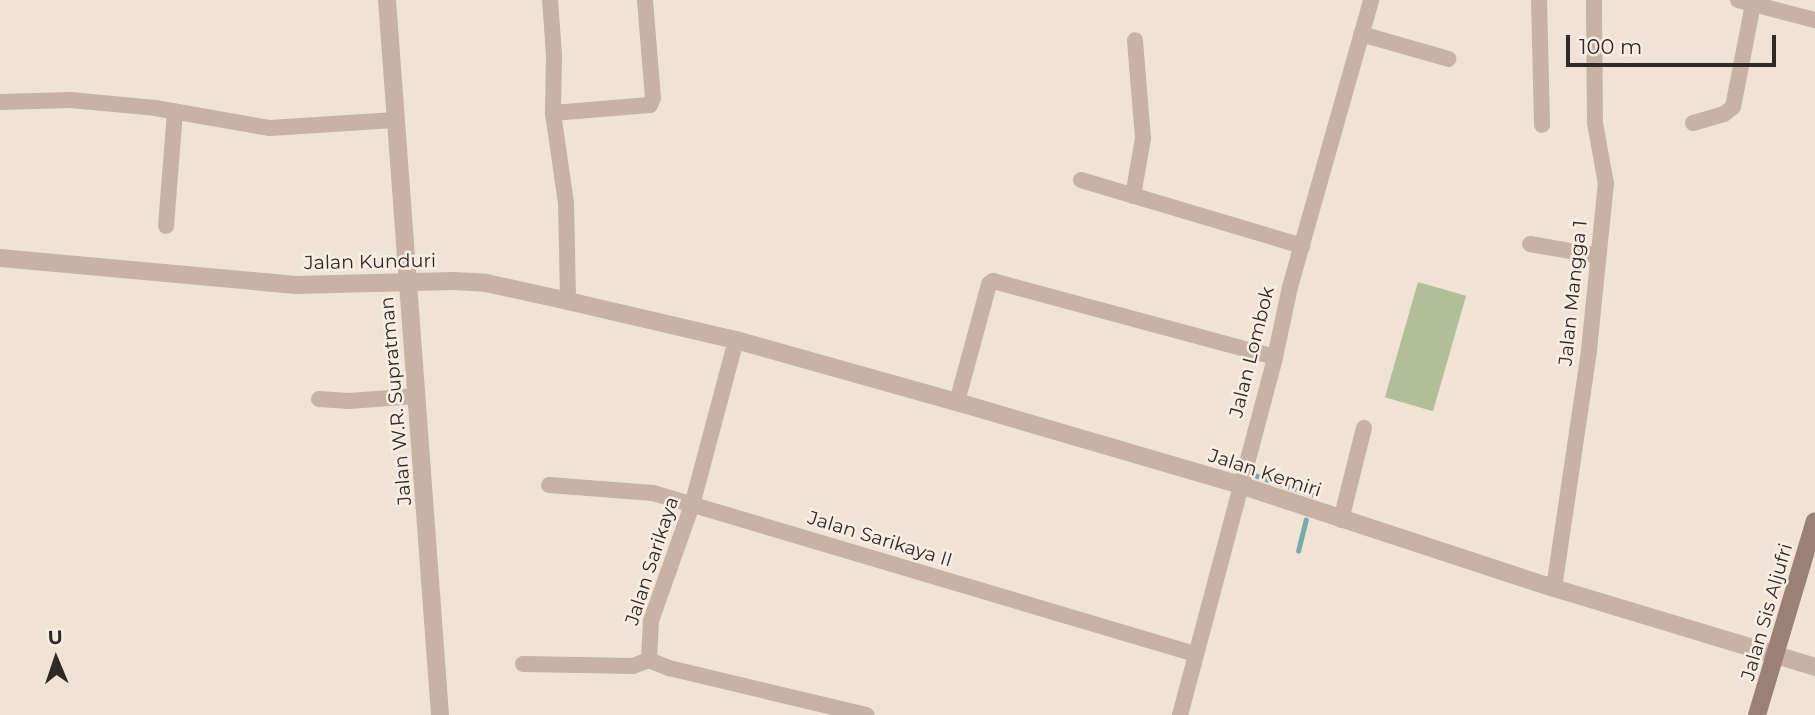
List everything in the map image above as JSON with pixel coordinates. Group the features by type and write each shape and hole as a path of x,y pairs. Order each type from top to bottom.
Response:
{"main road":[{"name":"Jalan Sis Aljufri","path":"1758,715 1777,658 1815,521"}],"street":[{"name":"Jalan W.R. Supratman","path":"387,0 416,397 432,565 440,715"},
{"path":"550,0 554,55 553,113 566,203 568,301"},
{"path":"553,113 650,105 653,98 645,0"},
{"name":"Jalan Lombok","path":"1180,715 1302,246 1371,0"},
{"path":"1539,0 1542,125"},
{"name":"Jalan Mangga 1","path":"1554,589 1570,496 1606,184 1595,123 1594,0"},
{"path":"1693,123 1724,114 1733,107 1745,2 1815,20"},
{"path":"1361,34 1449,59"},
{"path":"1133,196 1143,138 1135,40"},
{"path":"0,102 71,100 175,111 270,128 395,120"},
{"path":"166,226 175,111"},
{"path":"1081,180 1302,246"},
{"path":"1530,244 1598,256"},
{"name":"Jalan Kunduri","path":"0,258 296,285 486,283 736,340"},
{"path":"957,402 989,284 993,281 1275,357"},
{"name":"Jalan Kemiri","path":"736,340 1240,485 1554,589 1777,658 1815,667"},
{"name":"Jalan Sarikaya","path":"649,660 651,621 692,505 736,340"},
{"path":"319,399 349,401 416,397"},
{"path":"1341,520 1364,428"},
{"name":"Jalan Sarikaya II","path":"549,485 653,493 1195,654"},
{"path":"523,664 633,666 649,660 669,668 866,715"}],"green space":[{"path":"1418,282 1466,296 1433,411 1385,397"}],"waterway":[{"path":"1252,471 1251,474 1313,495"},
{"path":"1298,551 1306,520"}]}
